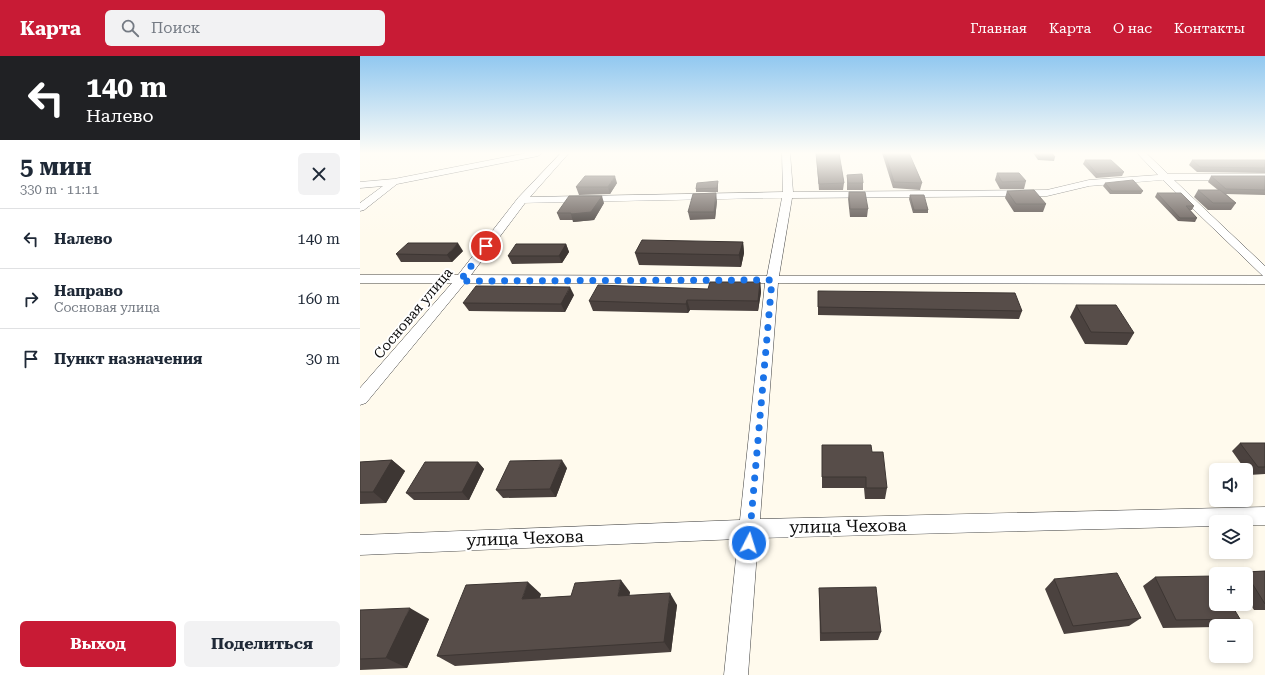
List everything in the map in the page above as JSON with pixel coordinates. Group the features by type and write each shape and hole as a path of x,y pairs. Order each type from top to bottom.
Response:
{"street":[{"path":"360,185 394,182"},
{"path":"360,208 394,182"},
{"name":"Сосновая улица","path":"360,399 460,281 522,200 539,182"},
{"path":"736,675 772,280 788,195 787,182"},
{"path":"522,200 788,195 946,195 1047,193 1089,183 1106,182"},
{"path":"1170,182 1265,273"},
{"path":"360,279 460,281 1265,280"},
{"name":"улица Чехова","path":"360,545 750,529 1265,516"}],"building":[{"path":"580,182 611,182 608,187 576,187"},
{"path":"718,182 717,188 696,189 697,183"},
{"path":"819,182 844,183 819,184"},
{"path":"848,182 863,183 848,183"},
{"path":"894,182 922,182 922,183"},
{"path":"1135,182 1143,191 1112,191 1105,183"},
{"path":"1218,182 1265,182 1265,190 1226,189"},
{"path":"1034,190 1046,204 1016,204 1007,191"},
{"path":"1198,190 1220,190 1236,203 1213,203"},
{"path":"849,192 865,192 868,209 850,209"},
{"path":"716,193 714,212 688,212 693,194"},
{"path":"1157,193 1181,193 1194,206 1186,206 1197,218 1180,218"},
{"path":"910,195 924,195 928,210 914,210"},
{"path":"569,196 602,196 591,212 571,214 557,213"},
{"path":"642,240 743,242 739,255 635,253"},
{"path":"408,243 458,243 447,255 396,254"},
{"path":"516,244 566,244 559,256 508,256"},
{"path":"710,282 760,282 758,301 687,300 686,304 589,301 598,285 708,289"},
{"path":"476,286 570,287 561,304 463,303"},
{"path":"818,291 1015,293 1022,311 818,307"},
{"path":"1076,305 1116,305 1134,333 1091,332"},
{"path":"1240,443 1265,443 1265,467 1258,467"},
{"path":"822,445 871,445 872,452 883,452 887,488 866,488 866,477 822,477"},
{"path":"392,460 373,492 360,492 360,462"},
{"path":"562,460 550,489 496,490 510,461"},
{"path":"425,462 478,462 462,492 406,493"},
{"path":"1265,571 1265,604 1253,585 1253,572"},
{"path":"1117,573 1141,618 1073,626 1054,579"},
{"path":"1209,576 1209,611 1235,611 1240,619 1176,620 1155,577"},
{"path":"621,580 618,596 670,593 664,642 437,656 466,585 528,582 522,599 571,596 575,583"},
{"path":"876,587 881,632 821,633 819,588"},
{"path":"410,608 386,658 360,659 360,610"}],"route":[{"path":"486,246 460,281 772,280 749,543"}]}
